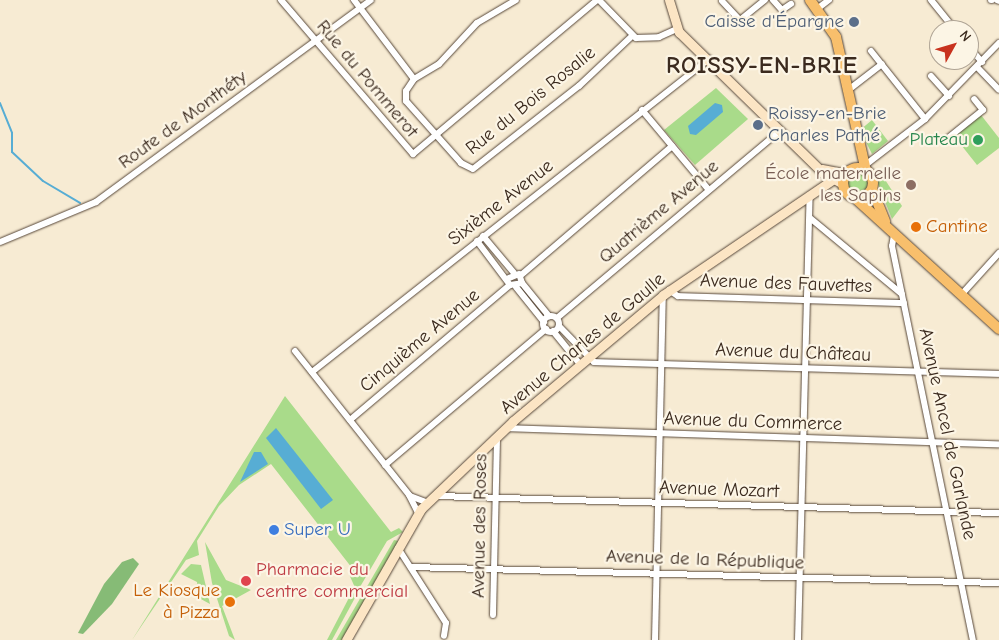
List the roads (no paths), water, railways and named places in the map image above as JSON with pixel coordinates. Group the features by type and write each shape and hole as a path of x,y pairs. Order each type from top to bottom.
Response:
{"main road":[{"path":"671,0 677,29 820,168 833,177 845,179 857,169 865,169"},
{"path":"810,0 836,37 865,169 872,189 894,235"},
{"path":"812,193 820,168"},
{"name":"Avenue Charles de Gaulle","path":"346,640 418,515 428,503 438,496 506,428 579,363 666,293 833,177"},
{"path":"845,179 855,198 999,329"},
{"path":"855,198 872,189"}],"street":[{"name":"Rue du Pommerot","path":"281,0 409,152 436,136"},
{"path":"354,0 414,79 439,64 477,23 516,0"},
{"name":"Route de Monthéty","path":"0,242 96,202 371,0"},
{"path":"436,136 598,0 632,36 655,38 677,29"},
{"path":"722,1 740,20 765,0"},
{"path":"773,0 782,10 791,4"},
{"path":"817,9 829,0"},
{"path":"931,0 947,20"},
{"name":"Rue du Bois Rosalie","path":"414,79 406,99 436,136 464,166 476,168 579,86 632,36"},
{"path":"865,169 925,119 980,65 999,43"},
{"path":"871,51 925,119"},
{"name":"Sixième Avenue","path":"312,372 709,59"},
{"path":"847,91 882,64"},
{"path":"980,65 999,90"},
{"path":"931,76 949,96"},
{"path":"948,138 983,110 974,99"},
{"path":"642,110 708,190"},
{"name":"Quatrième Avenue","path":"557,318 781,130"},
{"name":"Cinquième Avenue","path":"350,420 672,146"},
{"path":"798,640 807,299 812,193"},
{"path":"810,218 902,294"},
{"name":"Avenue Ancel de Garlande","path":"894,235 902,294 963,582 973,640"},
{"path":"480,238 515,280 549,316 557,318 559,326 588,357"},
{"path":"961,295 999,253"},
{"path":"515,280 545,325 553,331 579,363"},
{"path":"655,640 666,293"},
{"name":"Avenue des Fauvettes","path":"666,293 678,296 904,303"},
{"path":"385,464 545,325 549,316"},
{"path":"553,331 559,326"},
{"path":"295,351 409,495 418,515"},
{"name":"Avenue du Château","path":"588,357 594,362 663,365 999,374"},
{"name":"Avenue du Commerce","path":"506,428 999,444"},
{"name":"Avenue des Roses","path":"493,615 497,437"},
{"path":"409,495 428,503"},
{"name":"Avenue Mozart","path":"438,496 999,513"},
{"path":"398,548 446,622 444,636"},
{"name":"Avenue de la République","path":"411,567 999,582"}],"water":[{"path":"715,103 722,105 723,112 696,135 690,134 688,126"},
{"path":"276,428 333,500 321,509 266,438"},
{"path":"254,452 261,452 268,464 240,482"}],"waterway":[{"path":"0,103 12,133 12,152 43,181 80,203"}],"place":[{"name":"Caisse d'Épargne","path":"854,22"},
{"name":"Roissy-en-Brie Charles Pathé","path":"758,125"},
{"name":"Plateau","path":"978,140"},
{"name":"École maternelle les Sapins","path":"911,185"},
{"name":"Cantine","path":"916,227"},
{"name":"Super U","path":"274,530"},
{"name":"Pharmacie du centre commercial","path":"246,581"},
{"name":"Le Kiosque à Pizza","path":"230,602"}],"district":[{"name":"ROISSY-EN-BRIE","path":"762,66"}]}
